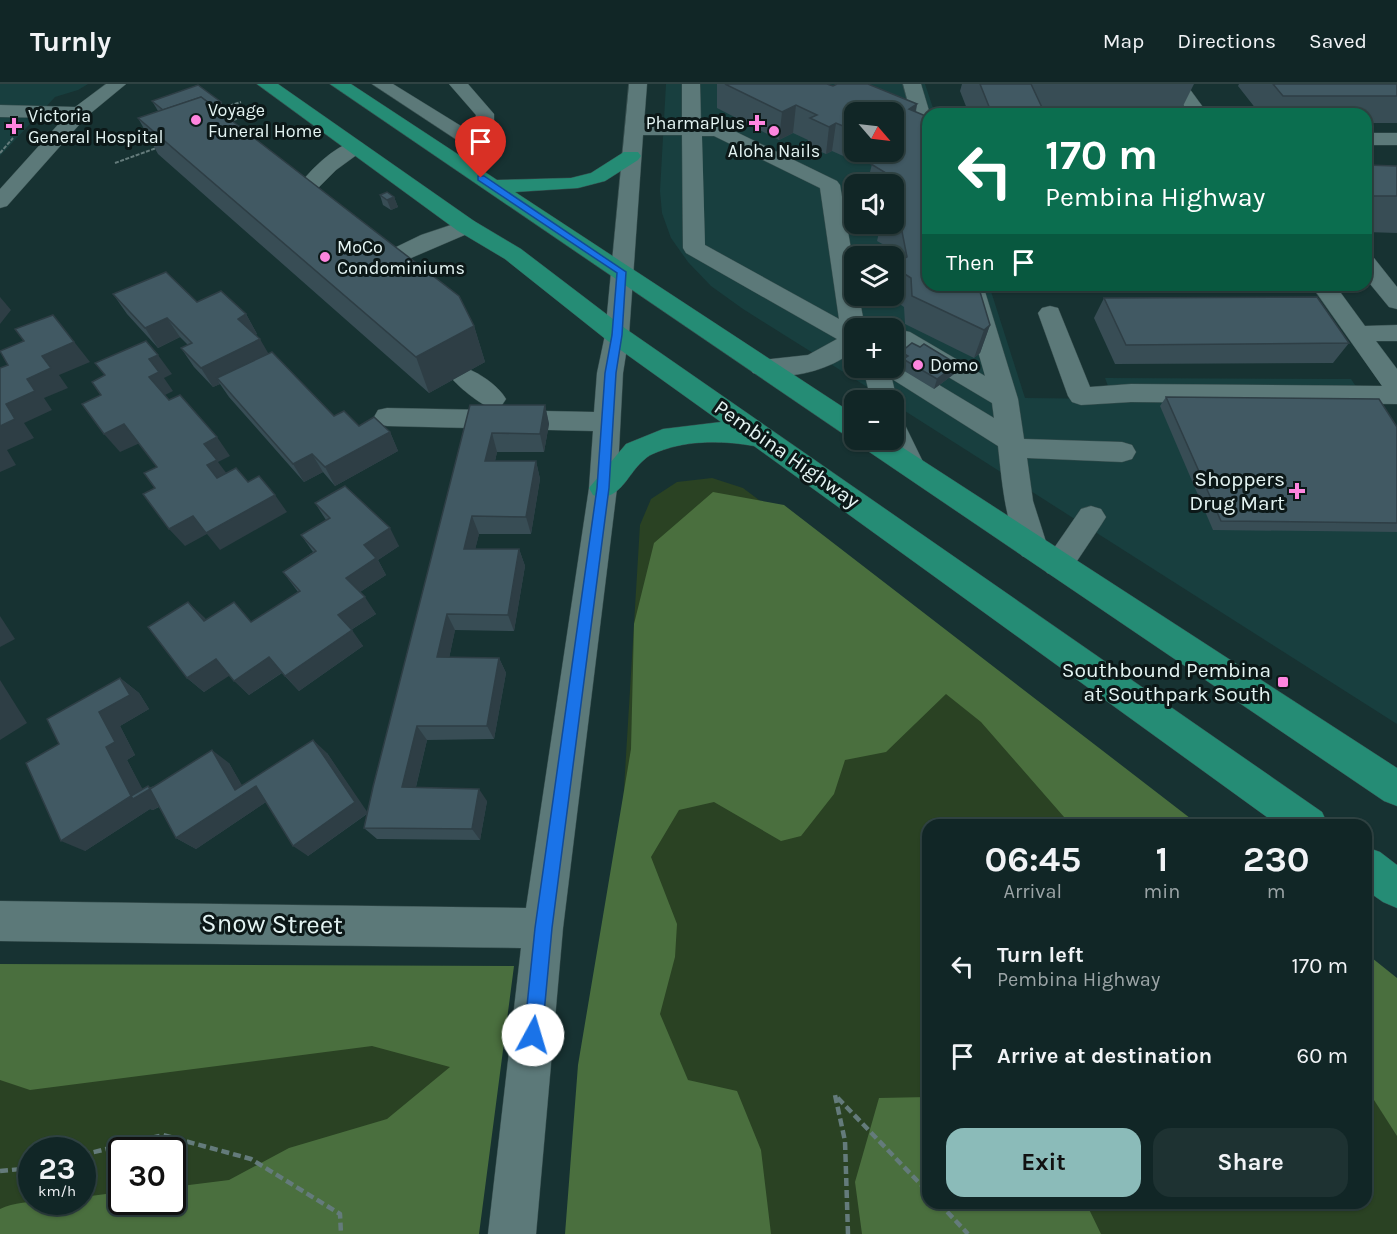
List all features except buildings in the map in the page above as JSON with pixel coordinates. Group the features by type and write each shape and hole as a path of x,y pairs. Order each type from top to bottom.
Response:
{"main road":[{"name":"Pembina Highway","path":"266,84 466,226 513,254 617,335 1301,819"},
{"path":"339,84 844,421"},
{"path":"494,186 571,184 598,177 631,156"},
{"path":"603,488 636,451 663,439 725,431 764,438"},
{"path":"888,450 1397,789"},
{"path":"1372,870 1397,888"}],"street":[{"path":"0,202 8,185 79,113 117,84"},
{"path":"381,84 467,138"},
{"path":"458,84 475,100 485,114 484,132 469,170"},
{"path":"512,1234 543,928 603,488 610,373 617,335 639,84"},
{"path":"691,84 694,248 844,332"},
{"path":"912,84 922,119"},
{"path":"1177,84 1195,108"},
{"path":"0,111 79,113"},
{"path":"634,129 717,130 830,185 851,318"},
{"path":"1372,139 1397,139"},
{"path":"307,188 329,166 355,147"},
{"path":"396,256 466,226"},
{"path":"1372,270 1397,302"},
{"path":"973,291 1005,399 1019,501 1046,556 1091,517"},
{"path":"1327,291 1397,388"},
{"path":"1050,313 1081,396 1131,393 1397,395"},
{"path":"1358,334 1397,333"},
{"path":"904,340 1005,399"},
{"path":"762,367 817,363 844,347"},
{"path":"462,375 493,399"},
{"path":"904,376 1012,444 1122,452"},
{"path":"387,417 608,422"},
{"path":"903,450 910,464"},
{"name":"Snow Street","path":"0,921 543,928"}],"path":[{"path":"216,111 241,102"},
{"path":"223,124 256,112"},
{"path":"115,163 169,144"},
{"path":"848,1234 845,1141 835,1095 922,1186"},
{"path":"96,1152 163,1135 252,1159 340,1214 342,1234"},
{"path":"0,1171 18,1171"},
{"path":"945,1209 968,1234"}],"shaded area":[{"name":"Victoria General Hospital","path":"0,84 88,84 78,90 55,97 0,156"},
{"path":"666,84 925,84 933,108 922,108 922,291 991,291 1025,398 1113,399 1105,378 1351,379 1397,448 1397,724 904,410 904,390 872,390 853,378 904,378 904,318 844,318 844,372 743,309 711,286 688,262 671,238 662,213 660,191"}],"green space":[{"path":"712,478 743,488 1182,819 922,819 922,1209 1372,1209 1372,962 1397,981 1397,1234 597,1234 640,525 651,499 677,482"},
{"path":"713,492 784,505 1191,819 1066,819 981,722 946,694 886,752 845,760 834,794 801,836 781,841 714,802 679,810 651,857 677,924 675,957 660,1014 688,1080 737,1091 761,1150 771,1234 565,1234 578,1065 631,749 634,624 654,543"},
{"path":"1372,958 1397,978 1397,1136 1372,1097"},
{"path":"0,964 514,966 479,1234 0,1234 0,1209 18,1203 18,1215 96,1215 96,1195 108,1194 108,1215 186,1215 186,1185 229,1180 289,1148 387,1119 450,1067 372,1046 30,1090 0,1080"},
{"path":"0,1006 459,1011 425,1234 0,1234"},
{"path":"922,1097 922,1209 1089,1209 1101,1234 862,1234 855,1182 879,1098"}],"place":[{"name":"Voyage Funeral Home","path":"196,120"},
{"name":"PharmaPlus","path":"757,123"},
{"name":"Victoria General Hospital","path":"14,126"},
{"name":"Aloha Nails","path":"774,131"},
{"name":"MoCo Condominiums","path":"325,257"},
{"name":"Domo","path":"918,365"},
{"name":"Shoppers Drug Mart","path":"1297,491"},
{"name":"Southbound Pembina at Southpark South","path":"1283,682"}],"route":[{"path":"481,178 622,272 617,335 610,373 603,488 543,928 533,1035"}]}
